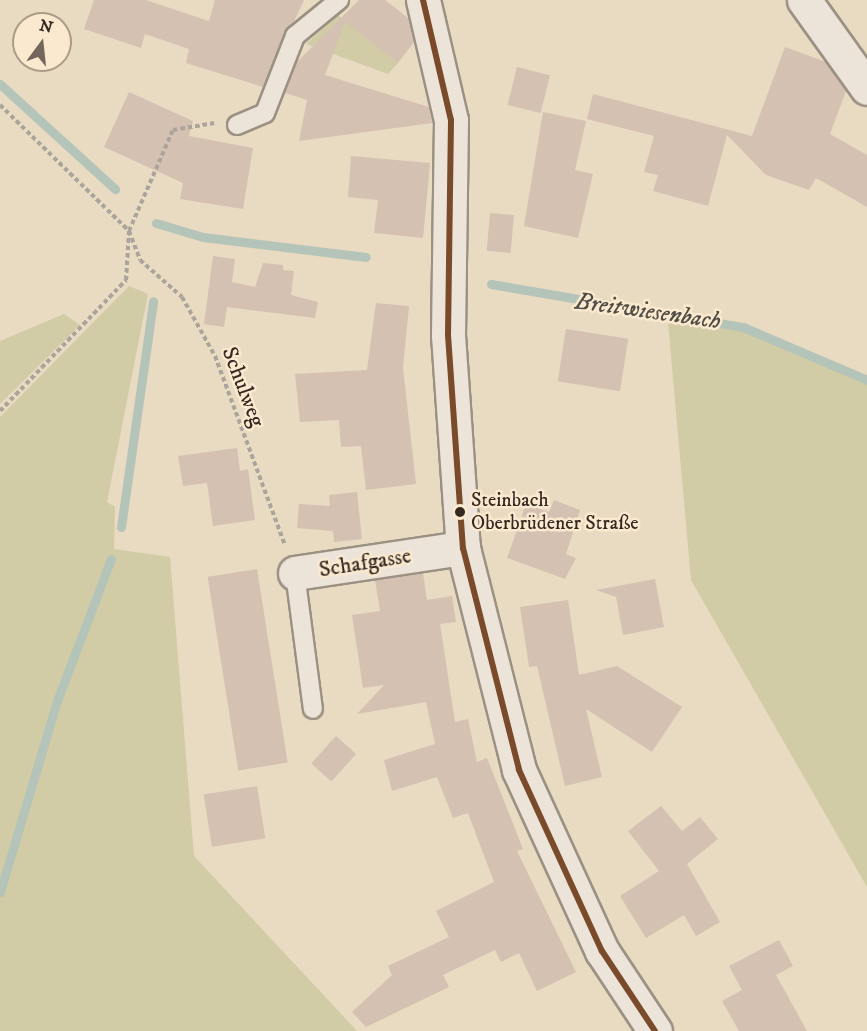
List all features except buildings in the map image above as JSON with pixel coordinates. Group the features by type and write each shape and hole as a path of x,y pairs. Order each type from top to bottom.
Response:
{"street":[{"path":"423,0 451,120 448,334 463,548 519,770 602,951 655,1031"},
{"path":"804,0 867,88"},
{"name":"Schafgasse","path":"295,573 463,548"}],"lane":[{"path":"237,125 265,113 295,36 339,0"},
{"name":"Schafgasse","path":"295,573 314,709"}],"path":[{"name":"Schulweg","path":"0,105 129,231 140,260 182,297 215,356 295,573"},
{"path":"0,411 126,280 129,231 173,130 198,122 237,125"}],"shaded area":[{"path":"338,15 398,63 388,74 306,44"},
{"path":"129,286 148,294 107,502 115,507 114,549 170,557 194,856 357,1031 0,1031 0,417"},
{"path":"667,311 743,327 867,380 867,887 691,580"},
{"path":"64,314 80,325 0,404 0,341"}],"waterway":[{"path":"0,84 115,189"},
{"path":"156,223 203,237 366,257"},
{"name":"Breitwiesenbach","path":"491,284 743,327 867,380"},
{"path":"121,527 153,301"},
{"path":"0,892 57,701 111,559"}],"transit line":[{"path":"423,0 451,120 448,335 463,548 519,770 602,951 655,1031"}],"place":[{"name":"Steinbach Oberbrüdener Straße","path":"460,512"}]}
